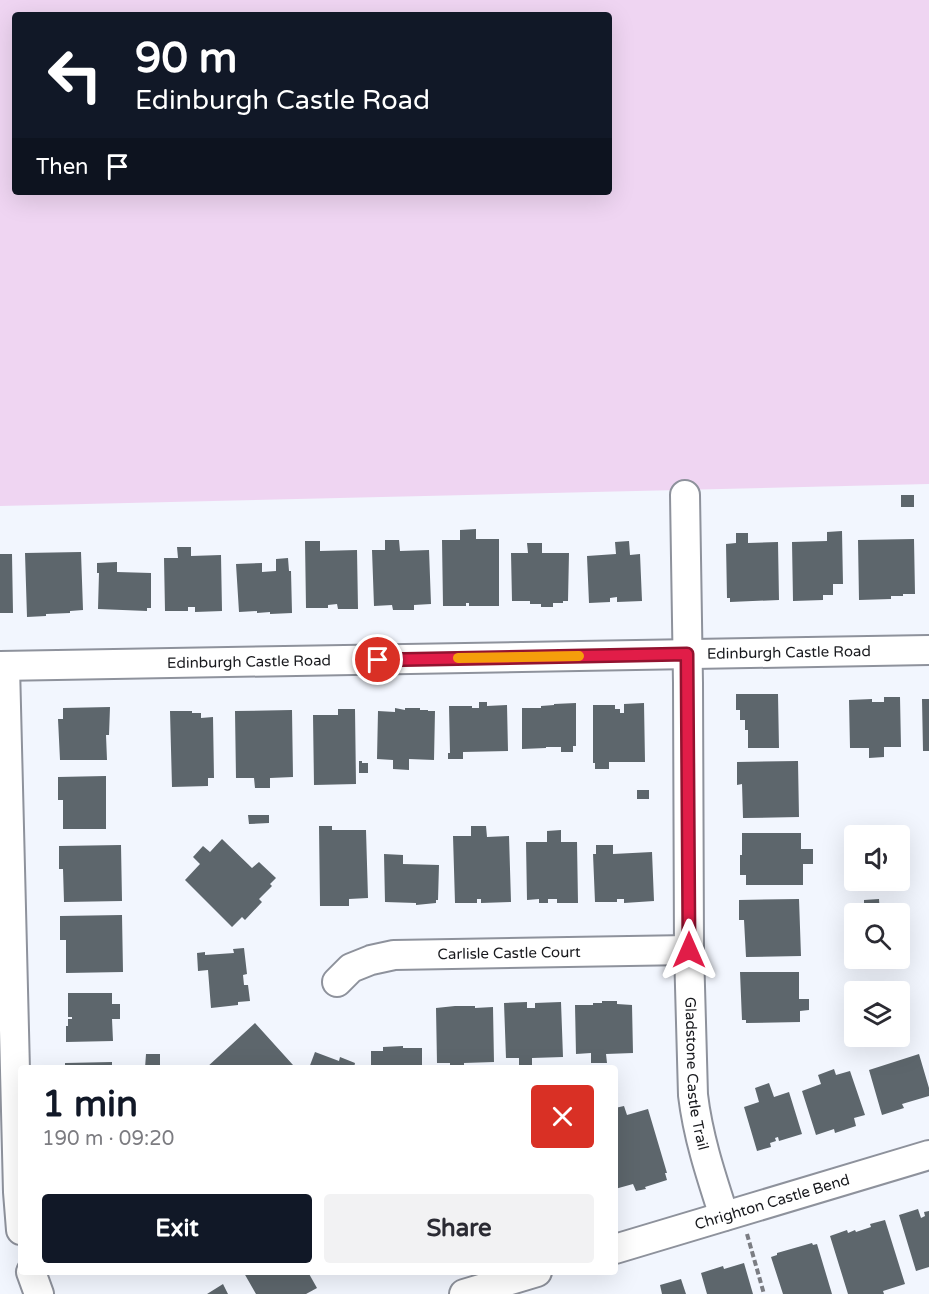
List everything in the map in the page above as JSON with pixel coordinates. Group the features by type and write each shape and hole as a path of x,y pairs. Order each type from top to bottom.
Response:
{"street":[{"name":"Gladstone Castle Trail","path":"685,495 689,950 693,1095 704,1151 735,1223"},
{"name":"Edinburgh Castle Road","path":"3,666 929,650"},
{"path":"3,666 18,1192"},
{"name":"Carlisle Castle Court","path":"338,982 351,968 393,955 689,950"},
{"name":"Chrighton Castle Bend","path":"618,1248 735,1223 929,1155"},
{"path":"32,1275 39,1294"},
{"path":"464,1294 527,1275"}],"path":[{"path":"735,1223 764,1294"}],"shaded area":[{"path":"0,0 929,0 929,484 0,506"}],"building":[{"path":"901,495 914,495 914,507 901,507"},
{"path":"476,529 476,539 499,539 499,606 469,606 469,603 466,603 466,606 443,606 442,540 460,540 460,530"},
{"path":"842,531 843,584 833,584 833,595 823,595 823,600 793,601 792,542 827,541 827,532"},
{"path":"736,533 748,533 748,543 778,542 779,600 730,602 730,598 727,598 726,544 736,543"},
{"path":"914,539 915,594 891,596 891,599 859,600 858,540"},
{"path":"385,540 399,540 400,551 429,550 431,604 414,605 414,610 393,610 392,605 374,606 372,550 385,550"},
{"path":"305,541 320,541 320,551 357,550 358,609 338,609 337,604 328,605 328,608 306,608"},
{"path":"629,541 630,555 640,554 642,601 617,602 617,597 610,598 610,602 589,603 587,556 616,554 615,542"},
{"path":"527,543 542,543 542,553 569,553 568,601 553,603 553,607 541,607 541,604 530,604 530,601 512,601 511,553 528,553"},
{"path":"177,547 191,547 191,556 221,555 222,611 195,612 195,607 188,607 188,611 165,611 164,558 178,558"},
{"path":"81,552 83,610 27,617 25,553"},
{"path":"0,554 12,554 13,613 0,613"},
{"path":"288,558 289,571 291,571 292,613 239,612 236,564 262,563 262,572 276,571 276,559"},
{"path":"117,562 117,572 151,573 151,608 147,608 147,611 98,609 97,563"},
{"path":"736,694 778,694 779,748 748,748 748,730 745,730 745,720 740,720 740,710 736,710"},
{"path":"884,697 900,697 901,747 884,747 884,757 869,758 869,748 850,748 849,700 872,699 872,702 884,702"},
{"path":"922,699 929,699 929,751 923,751"},
{"path":"479,702 487,702 487,706 507,705 508,751 463,752 463,759 448,759 448,753 450,753 449,706 479,708"},
{"path":"576,703 576,746 573,746 573,752 561,752 561,747 522,749 522,708"},
{"path":"644,703 645,762 609,762 609,769 595,769 595,763 593,763 593,705 615,705 615,709 620,709 620,713 624,713 624,704"},
{"path":"110,707 109,735 106,735 107,760 60,760 58,719 63,719 63,708"},
{"path":"395,708 405,710 405,708 420,708 420,710 435,711 434,760 409,759 409,770 393,769 393,760 377,759 378,711 395,712"},
{"path":"338,709 355,709 356,784 314,785 313,715 338,715"},
{"path":"292,710 293,777 270,778 270,788 255,788 254,778 236,778 235,711"},
{"path":"170,711 192,711 192,713 201,713 201,718 213,717 214,778 208,778 208,786 172,787"},
{"path":"359,761 368,763 368,773 359,773"},
{"path":"798,761 799,817 743,818 742,784 737,785 737,762"},
{"path":"106,776 106,829 63,829 63,800 58,800 58,777"},
{"path":"637,790 649,790 649,799 637,799"},
{"path":"248,815 269,815 269,823 249,824"},
{"path":"319,826 332,826 332,830 366,830 368,898 349,899 349,906 320,906"},
{"path":"471,826 486,826 487,837 509,836 511,902 481,903 481,899 477,899 477,903 455,903 453,836 471,836"},
{"path":"561,830 561,842 577,842 578,903 557,903 557,899 548,899 548,903 539,903 539,899 527,900 526,842 547,842 547,831"},
{"path":"742,833 801,833 801,849 813,849 813,864 803,864 803,885 746,885 746,875 740,875"},
{"path":"222,839 252,868 259,862 276,878 270,884 272,886 259,899 262,902 245,920 242,917 232,927 185,880 200,864 193,857 203,846 210,852"},
{"path":"121,845 122,901 64,902 63,869 59,869 59,846"},
{"path":"596,845 613,845 613,854 652,852 654,901 624,903 624,899 617,899 617,902 595,902 593,854 596,854"},
{"path":"384,854 403,855 403,864 439,865 436,903 416,905 416,903 385,902"},
{"path":"799,899 801,956 746,957 744,920 739,920 739,900"},
{"path":"879,899 879,903 864,903 864,900"},
{"path":"122,915 123,972 66,973 66,940 60,940 60,916"},
{"path":"244,948 247,974 243,975 244,985 248,985 250,1001 238,1002 238,1005 211,1008 208,970 198,971 197,953 205,952 205,955 234,953 233,949"},
{"path":"740,972 799,972 799,999 809,999 809,1010 800,1011 800,1022 746,1023 746,1020 742,1020"},
{"path":"68,993 112,993 112,1004 120,1004 120,1019 112,1019 113,1041 66,1042 66,1026 68,1026 68,1019 72,1019 68,1017"},
{"path":"602,1001 617,1001 617,1004 632,1005 633,1053 606,1054 607,1063 591,1063 591,1053 576,1054 575,1005 593,1005 593,1003 602,1003"},
{"path":"527,1002 527,1008 535,1008 535,1003 561,1002 563,1057 532,1058 532,1065 519,1065 519,1058 506,1058 504,1003"},
{"path":"493,1007 494,1062 464,1063 464,1065 437,1063 436,1008"},
{"path":"255,1023 293,1065 209,1065"},
{"path":"383,1047 422,1048 422,1065 371,1065 371,1051 383,1051"},
{"path":"315,1052 339,1061 340,1057 355,1063 355,1065 310,1065"},
{"path":"146,1054 160,1054 160,1065 145,1065"},
{"path":"919,1054 929,1088 929,1096 902,1104 904,1108 882,1115 869,1070"},
{"path":"112,1062 112,1065 65,1065 65,1063"},
{"path":"834,1069 836,1075 850,1071 865,1115 854,1118 856,1126 835,1133 834,1129 816,1135 802,1091 821,1084 818,1075"},
{"path":"769,1083 774,1097 789,1092 802,1134 779,1141 778,1137 775,1138 776,1141 770,1143 771,1147 757,1151 744,1107 759,1102 755,1088"},
{"path":"624,1106 627,1115 648,1109 667,1173 665,1173 667,1180 636,1191 633,1184 618,1188 618,1107"},
{"path":"918,1209 921,1218 925,1216 924,1212 929,1211 929,1267 916,1271 899,1215"},
{"path":"885,1220 905,1284 883,1291 884,1294 848,1294 830,1236 847,1230 848,1233 855,1230 856,1232 871,1227 870,1224"},
{"path":"812,1243 817,1244 832,1294 783,1294 771,1257 777,1253"},
{"path":"744,1263 753,1294 707,1294 701,1273 723,1266 724,1269"},
{"path":"245,1275 310,1275 317,1288 306,1294 256,1294"},
{"path":"681,1279 686,1294 662,1294 660,1285"},
{"path":"223,1284 228,1294 207,1294"}],"slow traffic":[{"path":"458,658 579,656"}],"route":[{"path":"378,660 687,654 689,950"}]}
